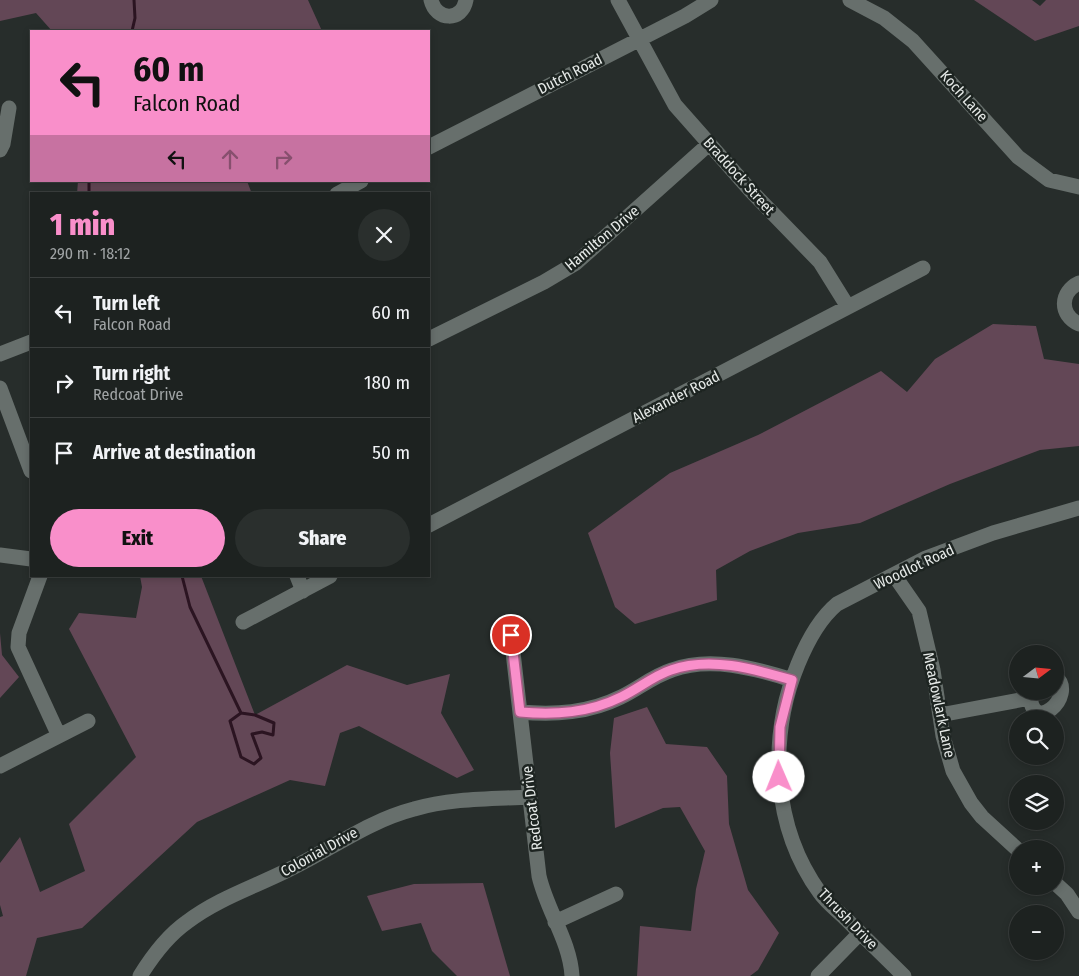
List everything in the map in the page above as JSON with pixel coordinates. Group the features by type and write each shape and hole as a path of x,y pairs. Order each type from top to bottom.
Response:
{"street":[{"path":"431,0 433,8 438,13 450,17 464,9 466,0"},
{"name":"Braddock Street","path":"618,0 675,105 751,191 820,262 848,307"},
{"name":"Dutch Road","path":"430,146 685,16 711,0"},
{"name":"Koch Lane","path":"850,0 884,18 913,41 1018,157 1049,180 1079,187"},
{"path":"0,150 3,144 9,108"},
{"name":"Hamilton Drive","path":"430,339 544,282 576,262 709,144"},
{"path":"341,192 359,182"},
{"name":"Alexander Road","path":"430,524 923,268"},
{"path":"1079,283 1068,290 1064,303 1067,315 1079,324"},
{"path":"0,354 30,342"},
{"path":"0,388 30,468"},
{"name":"Woodlot Road","path":"792,680 806,647 828,612 837,604 926,558 993,533 1079,508"},
{"path":"0,555 30,559"},
{"name":"Meadowlark Lane","path":"894,575 919,611 933,670 947,754 961,787 982,817 1009,842"},
{"path":"40,577 19,632 18,647 59,736"},
{"path":"297,577 303,591"},
{"path":"243,622 328,577"},
{"name":"Redcoat Drive","path":"511,635 540,876 544,896 569,956 572,976"},
{"path":"520,712 551,714 599,706 621,697 672,669 693,665 750,667 792,680"},
{"name":"Thrush Drive","path":"792,680 780,727 779,752 783,802 797,850 821,894 904,976"},
{"path":"1032,700 1035,708 1040,711 1048,713 1059,710 1066,701 1067,695 1064,683"},
{"path":"940,715 1009,700"},
{"path":"0,766 88,721"},
{"name":"Colonial Drive","path":"140,976 154,955 172,934 201,912 290,869 368,826 414,808 438,803 530,797"},
{"path":"1064,891 1079,912"},
{"path":"555,922 616,894"},
{"path":"818,976 860,933"}],"shaded area":[{"path":"0,0 308,0 322,30 51,30 36,13 0,21"},
{"path":"974,0 1032,0 1040,6 1046,0 1079,0 1079,26 1035,41"},
{"path":"78,182 247,182 251,192 77,192"},
{"path":"993,324 1036,326 1044,359 1079,364 1079,446 1040,450 950,484 860,523 798,533 750,551 716,570 717,600 635,624 615,607 588,533 670,473 758,435 881,371 907,392 935,359"},
{"path":"140,577 201,577 255,715 347,665 407,685 450,674 441,713 474,770 457,778 359,726 340,733 325,786 290,780 197,822 82,928 37,938 26,976 0,976 0,917 3,916 0,905 0,863 20,837 40,892 85,871 69,824 136,757 69,629 79,613 136,618 142,587"},
{"path":"0,633 2,655 19,677 0,698"},
{"path":"647,707 666,744 707,747 727,776 729,824 748,890 779,933 758,970 750,976 637,976 640,926 691,931 696,889 705,851 680,807 663,808 615,828 610,753 614,718"},
{"path":"483,883 510,976 457,976 432,951 421,923 382,931 367,896 414,884"}],"waterway":[{"path":"132,30 135,18 134,0"},
{"path":"89,182 89,192"},
{"path":"182,577 190,607 241,713"},
{"path":"241,713 255,715 274,723 273,735 262,732 252,734 261,758 254,764 241,757 230,721 241,713"}],"route":[{"path":"511,635 520,712 551,714 599,706 621,697 672,669 693,665 750,667 792,680 780,727 779,777"}]}
